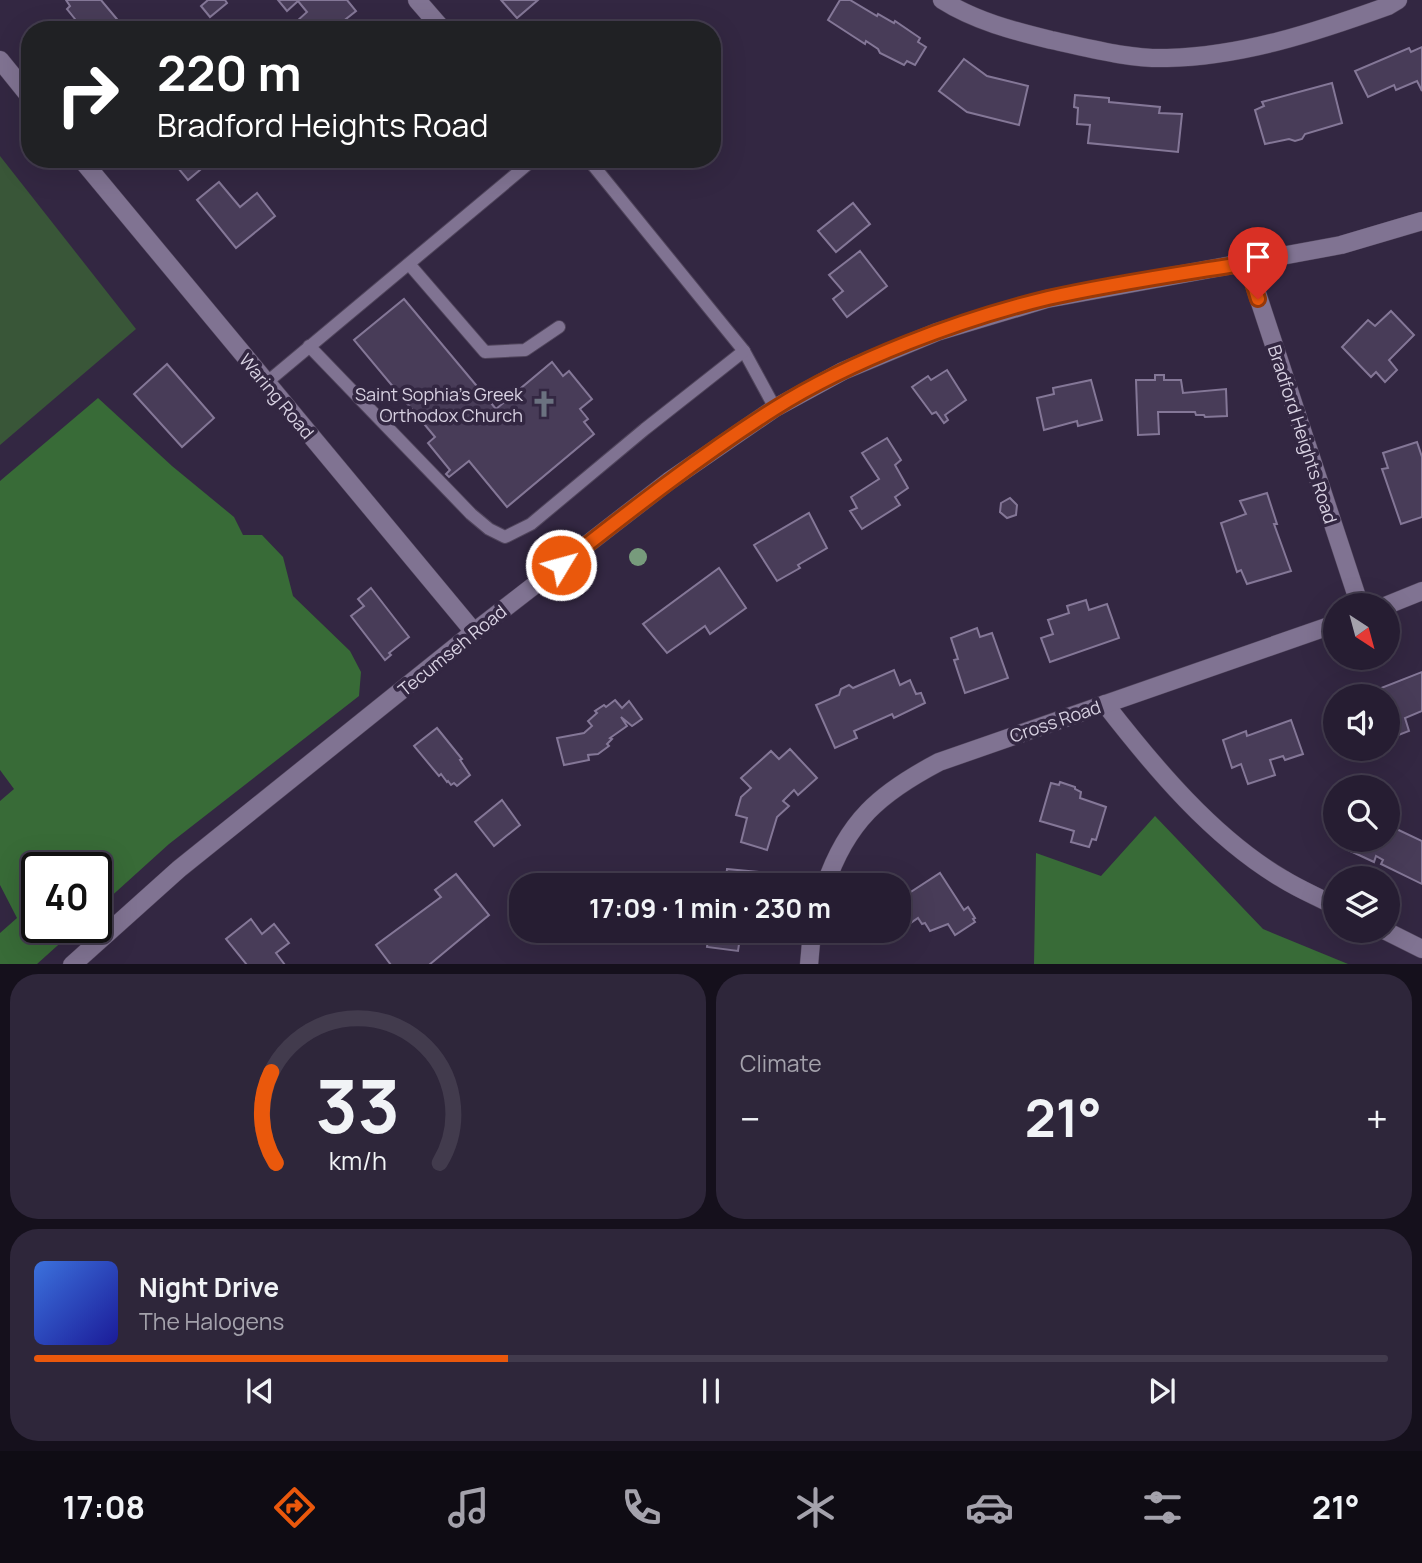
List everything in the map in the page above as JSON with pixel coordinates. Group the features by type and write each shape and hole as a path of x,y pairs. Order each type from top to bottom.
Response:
{"street":[{"path":"417,0 435,21"},
{"path":"942,0 1003,29 1110,53 1166,58 1227,52 1309,35 1398,0"},
{"path":"0,60 21,85"},
{"name":"Waring Road","path":"88,168 474,632"},
{"name":"Tecumseh Road","path":"72,964 179,869 474,632 669,481 775,408 844,371 949,328 1047,299 1132,281 1341,245 1422,221"},
{"name":"Bradford Heights Road","path":"1247,263 1356,593"},
{"path":"1400,600 1422,591"},
{"name":"Cross Road","path":"829,873 834,857 853,827 872,805 904,780 939,762 1323,628"},
{"path":"1105,704 1131,738 1211,825 1283,879 1323,899"},
{"path":"1400,938 1422,949"},
{"path":"809,964 811,943"}],"lane":[{"path":"266,383 523,168"},
{"path":"595,168 744,351 775,408"},
{"path":"409,264 485,352 525,350 559,327"},
{"path":"309,346 471,514 489,529 505,537 531,524 744,351"}],"green space":[{"path":"0,156 136,329 0,445"},
{"path":"98,398 172,466 234,517 243,535 262,535 283,557 293,596 350,651 361,672 359,696 169,844 112,896 112,852 21,852 21,943 60,943 37,964 0,964 0,933 17,918 0,885 0,801 14,789 0,770 0,481"},
{"path":"1155,816 1263,929 1348,964 1034,964 1036,853 1101,876"}],"building":[{"path":"66,0 101,0 118,21 73,21 75,19 67,9 70,6"},
{"path":"208,0 225,0 227,3 210,17 201,6"},
{"path":"278,0 347,0 356,11 343,21 297,21 307,12 298,1 287,11"},
{"path":"501,0 538,0 517,18"},
{"path":"840,0 850,0 877,16 878,14 894,23 895,21 920,38 918,42 926,47 915,65 907,61 904,65 880,53 866,41 865,44 828,20"},
{"path":"1422,47 1422,91 1417,81 1396,90 1394,85 1368,97 1355,71 1409,48 1411,52"},
{"path":"964,59 987,76 1028,86 1019,125 967,112 939,91"},
{"path":"1332,83 1342,123 1305,134 1302,139 1295,141 1289,139 1265,144 1255,110 1264,106 1262,102"},
{"path":"1075,95 1109,98 1109,102 1160,107 1159,113 1182,114 1178,152 1088,143 1090,125 1077,124"},
{"path":"178,168 202,168 188,180"},
{"path":"219,182 240,207 257,193 275,216 236,248 197,200"},
{"path":"853,203 870,224 836,252 818,231"},
{"path":"860,251 887,286 847,317 833,299 843,291 829,275"},
{"name":"Saint Sophia's Greek Orthodox Church","path":"404,299 496,409 552,362 563,376 569,371 592,399 580,409 588,419 584,422 594,434 507,507 469,461 449,477 446,474 450,470 428,443 435,437 354,340"},
{"path":"1391,311 1414,335 1389,360 1397,370 1385,382 1376,372 1371,377 1342,347 1368,320 1375,326"},
{"path":"167,364 214,418 182,447 134,394"},
{"path":"947,370 966,400 945,415 948,420 944,423 936,412 932,414 912,387 928,376 931,380"},
{"path":"1155,375 1164,375 1164,380 1181,380 1183,393 1226,389 1227,416 1205,417 1196,415 1195,412 1158,412 1159,434 1138,435 1136,380 1155,380"},
{"path":"1091,380 1102,420 1078,426 1077,421 1044,430 1037,398 1054,394 1053,388"},
{"path":"887,438 901,460 895,465 908,488 895,497 900,505 862,529 850,511 857,508 851,497 879,479 862,453"},
{"path":"1417,442 1422,457 1422,517 1401,524 1382,469 1388,468 1383,453"},
{"path":"1267,493 1277,524 1274,524 1291,571 1247,584 1241,570 1237,572 1221,523 1246,514 1240,501"},
{"path":"1010,498 1017,505 1016,515 1007,518 1000,512 1001,503"},
{"path":"809,513 827,548 777,581 754,545"},
{"path":"719,568 746,608 710,634 705,626 667,653 643,624"},
{"path":"371,588 409,637 389,653 391,655 385,660 351,616 364,606 358,599"},
{"path":"1086,600 1089,610 1107,604 1119,638 1050,662 1041,638 1053,634 1048,620 1069,613 1067,606"},
{"path":"977,628 980,637 992,633 1008,678 965,693 954,660 958,659 951,638"},
{"path":"894,670 900,685 910,680 916,694 921,693 925,703 894,718 892,714 854,731 857,738 835,748 816,705 839,695 841,689 849,685 853,688"},
{"path":"1422,672 1422,711 1405,718 1409,731 1400,734 1400,684 1391,684"},
{"path":"615,700 622,708 629,701 642,719 632,726 621,717 627,726 610,738 612,739 607,744 609,746 598,754 588,755 589,760 564,765 557,738 584,733 592,726 588,721 597,713 595,711"},
{"path":"1291,720 1303,754 1285,760 1283,756 1270,760 1275,775 1248,784 1241,764 1232,768 1223,740 1246,731 1247,736"},
{"path":"437,728 462,759 460,760 470,775 457,786 447,782 441,774 439,776 414,746"},
{"path":"790,749 817,778 798,795 794,790 783,801 789,806 777,817 767,850 741,842 747,818 736,815 741,797 751,788 741,778 771,751 779,759"},
{"path":"1060,782 1075,787 1081,792 1080,798 1106,807 1096,840 1092,839 1089,847 1071,842 1074,831 1040,821 1051,783 1059,785"},
{"path":"502,800 520,825 494,846 475,822"},
{"path":"1400,831 1422,841 1422,884 1400,873 1400,866 1385,866 1381,864 1383,860 1376,856 1374,862 1352,852 1400,852"},
{"path":"727,869 758,872 758,873 727,873"},
{"path":"940,873 964,910 968,907 975,922 955,935 948,924 930,931 918,918 911,923 911,892"},
{"path":"456,874 489,915 430,964 390,964 376,945 441,897 435,890"},
{"path":"251,919 262,934 274,924 289,943 276,953 284,964 246,964 226,939"},
{"path":"708,943 739,943 738,951 707,947"}],"place":[{"name":"Saint Sophia's Greek Orthodox Church","path":"544,404"}],"route":[{"path":"561,565 669,481 775,408 844,371 937,332 1047,299 1132,281 1247,263 1258,299"}]}
